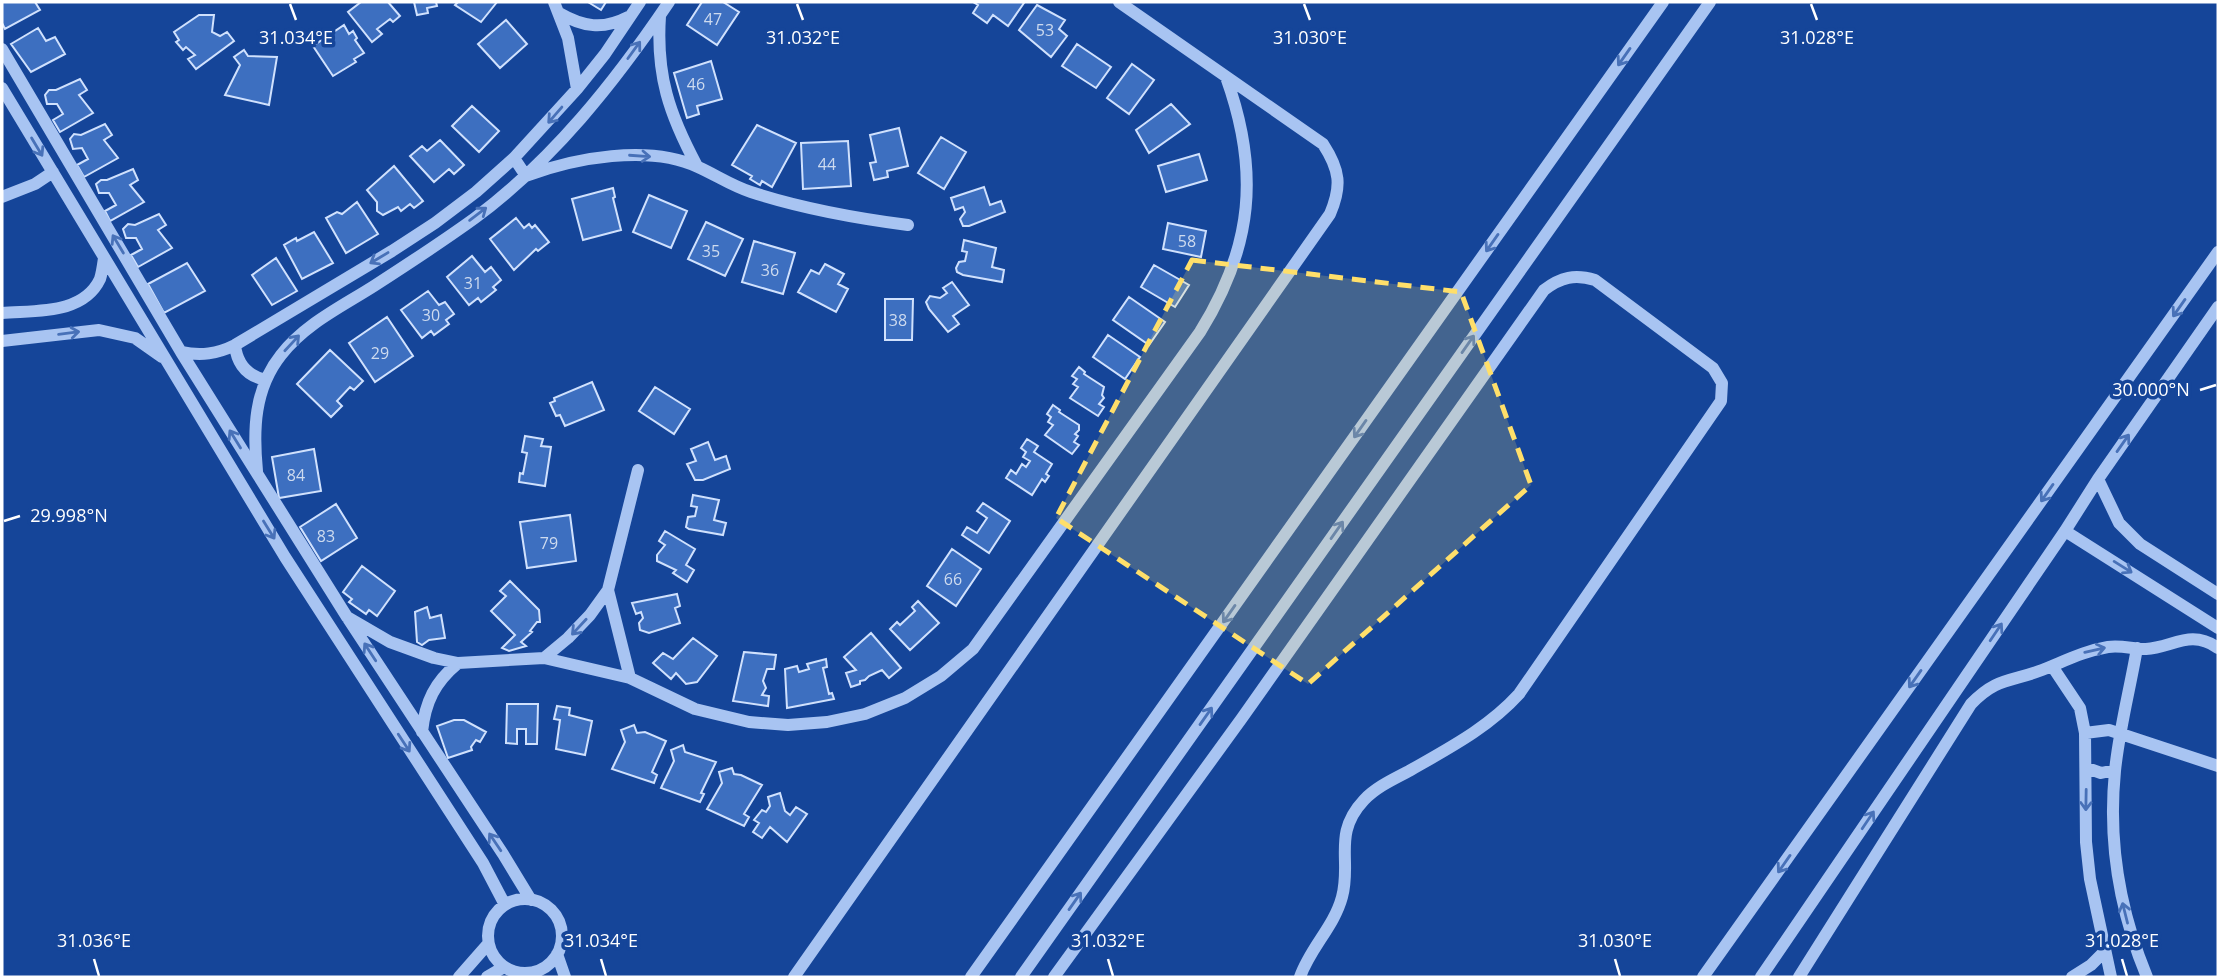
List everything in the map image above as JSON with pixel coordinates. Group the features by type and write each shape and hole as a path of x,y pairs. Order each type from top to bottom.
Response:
{"street":[{"path":"181,352 211,354 235,345 435,223 514,158 577,89 640,2"},
{"path":"258,475 254,442 256,411 266,380 279,357 298,336 426,252 477,216 526,176 575,125 669,2"},
{"path":"794,977 1330,214 1338,197 1339,178 1334,160 1323,144 1119,2"},
{"path":"971,977 1663,2"},
{"path":"1021,977 1710,2"},
{"path":"557,7 576,22 594,26 613,25 629,17"},
{"path":"557,7 574,64 577,89"},
{"path":"661,14 660,67 664,93 672,118 696,166"},
{"path":"2,51 181,352 347,617 531,900"},
{"path":"347,617 411,651 457,663 544,657 629,678 695,709 749,722 788,725 827,722 865,713 905,698 941,676 973,649 1192,343 1219,301 1232,271 1246,206 1247,173 1240,119 1226,77"},
{"path":"2,89 285,557 483,863 505,905"},
{"path":"526,176 553,166 610,156 639,155 696,166 748,191 800,207 853,219 908,225"},
{"path":"514,158 526,176"},
{"path":"2,197 35,184 53,172"},
{"path":"1703,977 2218,252"},
{"path":"2,313 64,308 86,297 100,279 104,258"},
{"path":"1054,977 1242,718 1544,290 1568,277 1582,276 1595,280 1713,368 1722,383 1721,401 1519,694 1484,727 1376,790 1358,807 1345,836 1343,896 1335,916 1300,977"},
{"path":"1761,977 2098,479 2218,307"},
{"path":"2,341 99,330 135,338 166,360"},
{"path":"235,345 236,354 244,369 266,380"},
{"path":"544,657 582,623 608,590 638,470"},
{"path":"2098,479 2113,512 2129,534 2140,544 2218,594"},
{"path":"2065,531 2218,628"},
{"path":"285,557 302,545"},
{"path":"608,590 629,678"},
{"path":"1799,977 1971,704 1994,684 2052,666 2071,656 2110,647 2137,649 2190,639 2202,640 2218,648"},
{"path":"2137,649 2115,770 2113,816 2116,862 2124,909 2137,954 2147,977"},
{"path":"422,732 428,699 446,673 457,663"},
{"path":"2052,666 2080,708 2085,733 2088,854 2096,916 2111,977"},
{"path":"2085,733 2109,730 2218,766"},
{"path":"2087,768 2101,773 2115,770"},
{"path":"531,900 547,907 558,920 561,937 557,954 551,962 533,972 523,973 504,967 492,953 488,944 490,925 498,910 505,905 531,900"},
{"path":"459,977 488,944"},
{"path":"2072,977 2091,965 2105,951"},
{"path":"557,954 565,977"},
{"path":"487,977 504,967"}],"highlighted area":[{"path":"1192,260 1461,292 1531,485 1308,684 1056,518"}],"building":[{"path":"2,2 35,2 40,10 5,29 2,23"},
{"path":"361,2 388,2 400,16 393,22 390,19 377,29 382,34 372,42 348,12"},
{"path":"414,2 436,2 437,6 427,8 428,13 417,15"},
{"path":"458,2 497,2 481,22 455,5"},
{"path":"588,2 606,2 601,10"},
{"path":"702,2 723,2 739,12 717,45 687,25"},
{"path":"973,2 1024,3 1008,26 993,15 987,23 973,13 978,5"},
{"path":"1037,5 1065,20 1059,29 1067,36 1051,57 1019,30"},
{"path":"199,15 214,15 212,32 220,36 227,32 234,41 196,69 188,59 195,55 186,47 183,50 176,42 179,40 174,32"},
{"path":"506,20 527,44 500,68 478,44"},
{"path":"344,25 349,34 353,31 357,38 355,40 364,53 354,59 356,62 333,76 313,46"},
{"path":"38,28 46,41 55,37 65,54 31,72 11,44"},
{"path":"1077,44 1111,67 1096,88 1062,66"},
{"path":"244,50 248,56 277,57 269,105 225,95 240,65 234,57"},
{"path":"711,61 722,99 697,106 699,114 687,118 674,73"},
{"path":"1132,64 1154,80 1129,114 1107,98"},
{"path":"80,79 87,90 79,95 93,113 60,132 53,120 63,114 57,104 47,104 45,95 49,90 56,90"},
{"path":"1171,104 1190,124 1149,153 1136,130"},
{"path":"472,106 499,131 479,152 452,126"},
{"path":"105,124 112,135 104,140 118,158 84,177 77,165 88,159 82,148 73,149 70,139 74,134 81,135"},
{"path":"757,125 796,143 772,187 762,181 760,185 750,179 752,176 732,165"},
{"path":"899,128 908,166 887,171 888,177 874,180 870,163 876,162 870,135"},
{"path":"941,137 966,152 944,189 918,173"},
{"path":"440,140 464,165 454,174 449,169 434,182 410,156 422,146 427,151"},
{"path":"848,141 851,186 803,189 801,143"},
{"path":"1199,154 1207,180 1166,192 1158,166"},
{"path":"394,166 423,201 414,208 410,204 401,211 398,207 383,215 377,211 377,202 367,190"},
{"path":"133,169 138,180 130,185 144,202 110,221 105,211 116,205 109,193 99,193 96,184"},
{"path":"984,187 990,205 1001,201 1005,212 963,226 960,219 965,212 963,207 955,210 951,198"},
{"path":"613,188 621,230 583,240 572,199"},
{"path":"649,195 687,211 671,248 633,232"},
{"path":"357,202 378,234 346,253 326,218 337,212 342,214"},
{"path":"159,214 166,225 158,230 172,248 138,267 131,255 142,249 136,238 126,238 123,229 128,224 135,225"},
{"path":"516,218 524,228 529,224 532,228 535,225 549,242 538,251 536,249 514,270 490,239"},
{"path":"706,222 743,239 725,276 688,259"},
{"path":"1168,223 1206,231 1201,257 1163,249"},
{"path":"314,232 333,263 302,279 284,245"},
{"path":"964,240 996,248 992,267 1004,270 1002,282 957,272 959,262 965,261 967,252 962,251"},
{"path":"754,241 795,253 783,294 742,282"},
{"path":"472,256 485,272 491,267 501,280 493,287 496,290 481,302 478,298 469,305 447,277"},
{"path":"276,258 297,291 272,305 252,275"},
{"path":"187,263 205,291 164,313 148,284"},
{"path":"825,264 844,274 838,284 848,289 836,312 798,292 811,270 819,274"},
{"path":"1154,265 1189,285 1175,307 1141,287"},
{"path":"952,282 969,305 953,316 959,324 948,332 926,302 930,296 940,298 947,293 943,288"},
{"path":"428,291 439,305 445,302 454,314 446,320 449,324 434,335 431,331 422,338 401,310"},
{"path":"1129,297 1165,322 1149,345 1113,320"},
{"path":"885,299 913,299 912,340 885,340"},
{"path":"387,317 413,356 375,382 349,343"},
{"path":"1108,335 1140,357 1125,379 1093,357"},
{"path":"330,350 363,381 354,390 350,387 337,401 342,406 331,417 297,384"},
{"path":"1079,367 1084,374 1104,387 1104,398 1099,404 1104,407 1098,416 1070,398 1078,387 1073,384 1077,379 1072,376"},
{"path":"592,382 604,410 565,426 550,403 555,401 554,398"},
{"path":"655,387 690,409 674,434 639,411"},
{"path":"1053,405 1079,425 1075,434 1078,436 1074,442 1079,445 1072,454 1045,435 1053,425 1048,422 1051,417 1047,414"},
{"path":"525,436 543,439 541,446 551,447 545,486 519,482 527,453 522,452"},
{"path":"1027,439 1038,446 1034,452 1052,464 1046,474 1049,476 1045,482 1042,479 1032,495 1006,478 1011,470 1016,474 1022,464 1026,467 1030,461 1023,457 1026,452 1021,448"},
{"path":"708,442 715,460 726,456 730,469 703,480 695,480 687,464 696,461 691,449"},
{"path":"314,449 321,491 279,498 272,457"},
{"path":"693,495 719,500 714,520 726,523 723,535 686,527 688,517 695,516 697,507 691,506"},
{"path":"983,503 1010,521 989,553 962,535 967,527 977,533 987,518 977,511"},
{"path":"336,504 357,538 321,561 300,527"},
{"path":"570,515 576,561 527,568 520,522"},
{"path":"665,531 695,549 686,565 694,570 687,582 673,573 676,570 657,561 657,555 665,545 659,541"},
{"path":"952,549 981,569 956,606 927,586"},
{"path":"362,566 395,591 377,616 369,610 366,614 349,602 352,599 343,592"},
{"path":"510,581 539,610 540,622 537,622 530,631 532,632 521,642 526,646 509,651 502,648 515,635 491,611 506,596 500,591"},
{"path":"677,594 680,606 675,608 680,623 649,633 640,630 639,623 643,618 641,612 636,614 632,603"},
{"path":"918,601 939,623 910,650 890,629 897,622 900,625 915,611 912,607"},
{"path":"427,607 430,618 441,615 445,638 429,640 422,645 417,642 415,612"},
{"path":"871,633 901,668 889,678 882,670 851,687 846,673 856,670 844,657"},
{"path":"693,638 717,656 697,682 686,684 676,673 671,679 653,663 663,653 673,659"},
{"path":"744,652 776,655 774,669 767,669 763,681 766,688 762,695 769,696 768,706 733,701"},
{"path":"826,659 827,667 823,668 829,694 832,693 834,699 787,708 785,669 797,666 799,672 809,669 807,664"},
{"path":"507,704 538,704 537,744 526,744 526,729 517,729 517,744 506,743"},
{"path":"557,706 570,708 569,715 592,721 585,755 556,749 560,720 554,719"},
{"path":"454,720 464,720 486,732 480,742 476,740 472,750 448,758 437,726"},
{"path":"634,725 637,733 645,732 666,741 652,772 657,775 654,783 612,769 625,742 621,730"},
{"path":"683,745 685,752 716,762 701,793 704,794 700,802 661,788 674,761 671,750"},
{"path":"732,768 734,774 762,785 744,814 749,817 744,826 707,809 722,783 719,772"},
{"path":"780,793 785,811 790,815 796,807 807,814 787,842 770,827 762,838 753,832 759,823 754,820 762,810 766,812 770,806 768,797"}]}
